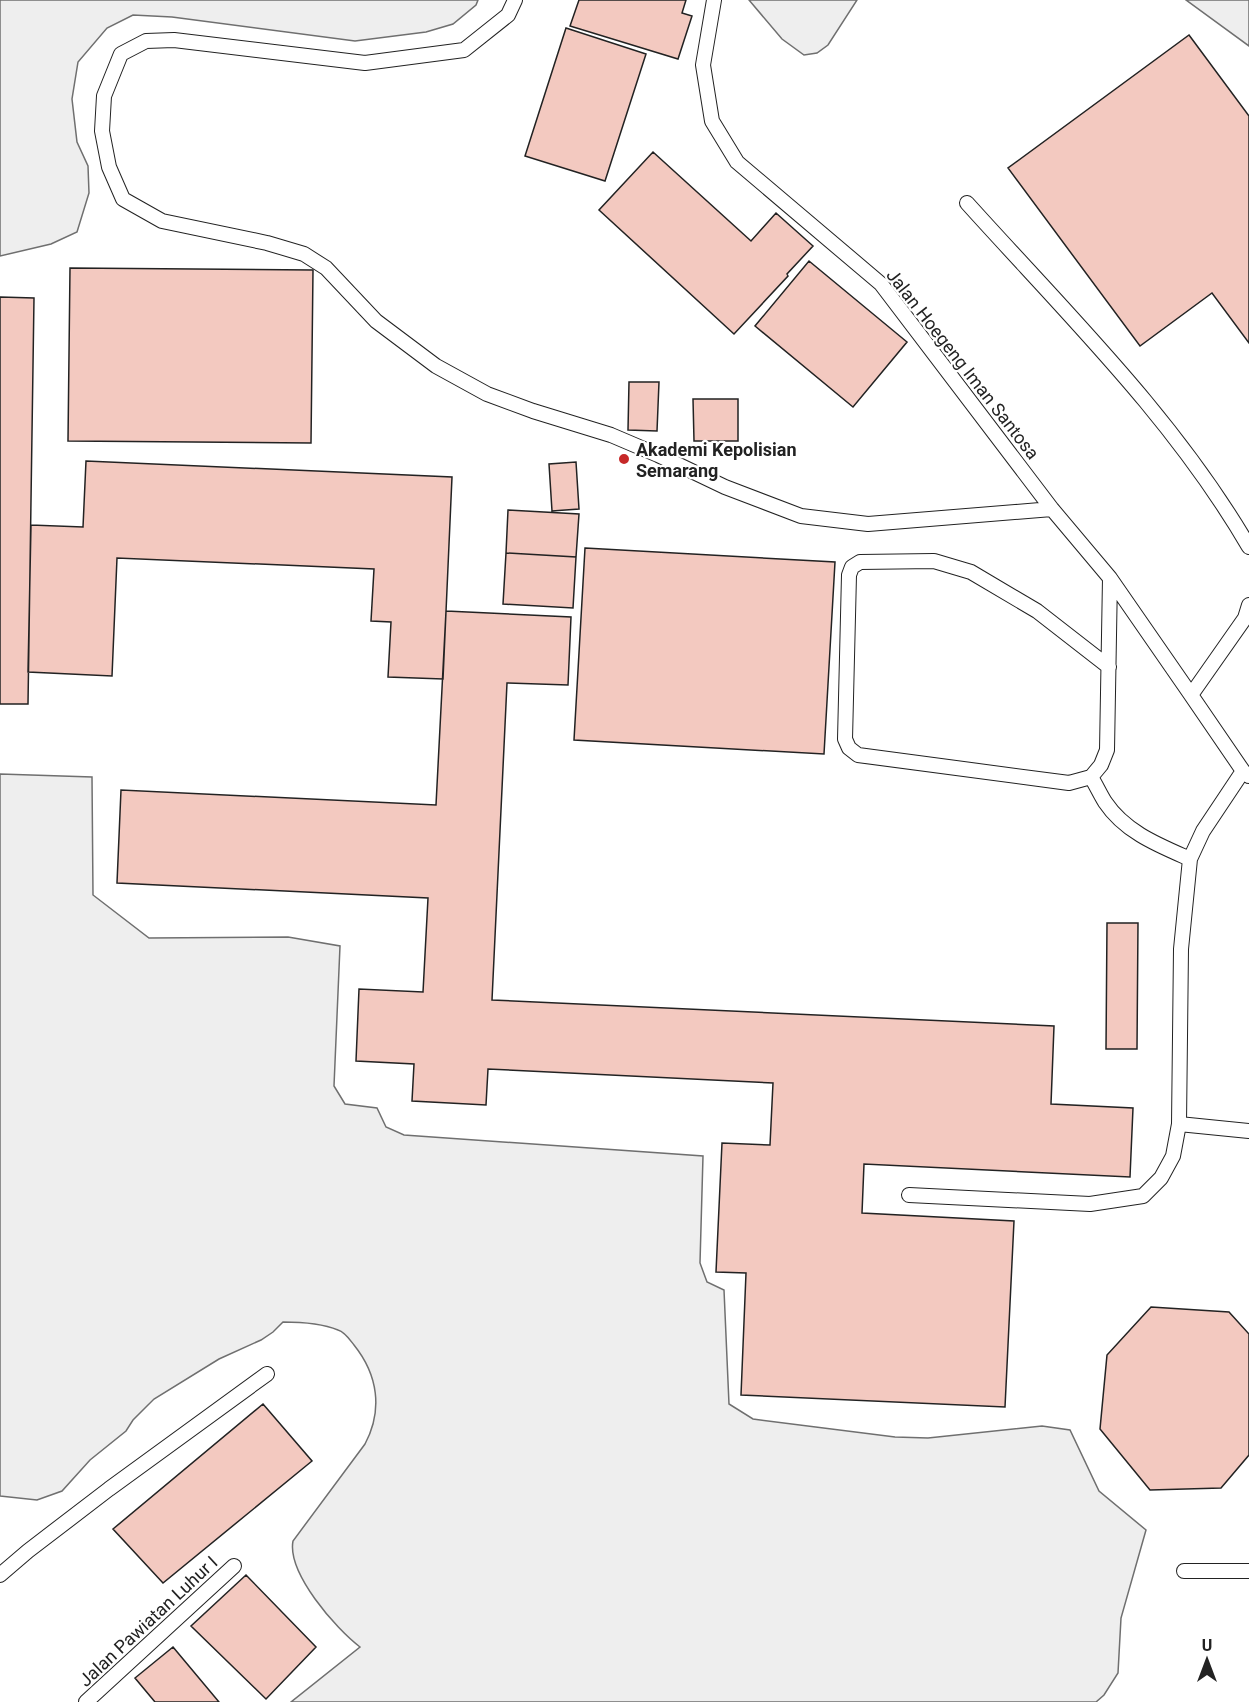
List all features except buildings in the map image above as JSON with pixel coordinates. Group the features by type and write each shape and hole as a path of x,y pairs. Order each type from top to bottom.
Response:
{"lane":[{"path":"515,0 508,15 464,50 364,63 174,40 146,41 121,54 104,96 102,131 109,167 123,199 162,221 267,243 304,254 326,268 385,328 436,366 487,394 611,435 725,488 801,516 868,524 1052,509"},
{"name":"Jalan Hoegeng Iman Santosa","path":"714,0 703,65 712,121 737,162 882,284 1052,509 1110,578 1246,773"},
{"path":"967,203 1147,401 1230,514 1249,547"},
{"path":"1109,667 1037,611 971,572 934,561 860,562 852,567 849,574 845,739 849,748 858,755 1069,783 1091,777 1101,765 1107,750 1109,667 1110,578"},
{"path":"1191,694 1245,618 1249,605"},
{"path":"909,1195 1090,1204 1143,1196 1161,1179 1173,1156 1179,1124 1181,950 1190,859 1203,831 1246,773"},
{"path":"1091,777 1105,803 1122,822 1147,840 1190,859"},
{"path":"1179,1124 1249,1131"},
{"path":"0,1575 100,1496 267,1374"},
{"name":"Jalan Pawiatan Luhur I","path":"86,1702 234,1566"},
{"path":"1184,1571 1249,1571"}],"shaded area":[{"path":"0,0 478,0 476,5 453,24 426,32 355,41 172,17 133,15 107,28 78,62 72,99 77,142 88,166 89,193 77,232 51,244 0,256"},
{"path":"749,0 857,0 828,45 817,53 804,55 782,39"},
{"path":"1186,0 1249,0 1249,46"},
{"path":"0,774 92,777 93,895 149,938 288,937 340,946 334,1086 345,1104 377,1108 386,1127 404,1135 703,1156 700,1263 707,1282 724,1290 729,1404 753,1419 895,1437 928,1438 1042,1426 1070,1430 1099,1491 1146,1530 1121,1618 1118,1673 1104,1695 1096,1702 291,1702 360,1647 350,1639 315,1599 305,1584 293,1554 293,1541 365,1444 371,1431 376,1406 373,1381 362,1356 341,1331 318,1324 283,1322 261,1340 219,1359 154,1399 133,1420 126,1431 90,1460 62,1491 37,1500 0,1496"}],"place":[{"name":"Akademi Kepolisian Semarang","path":"624,459"}]}
